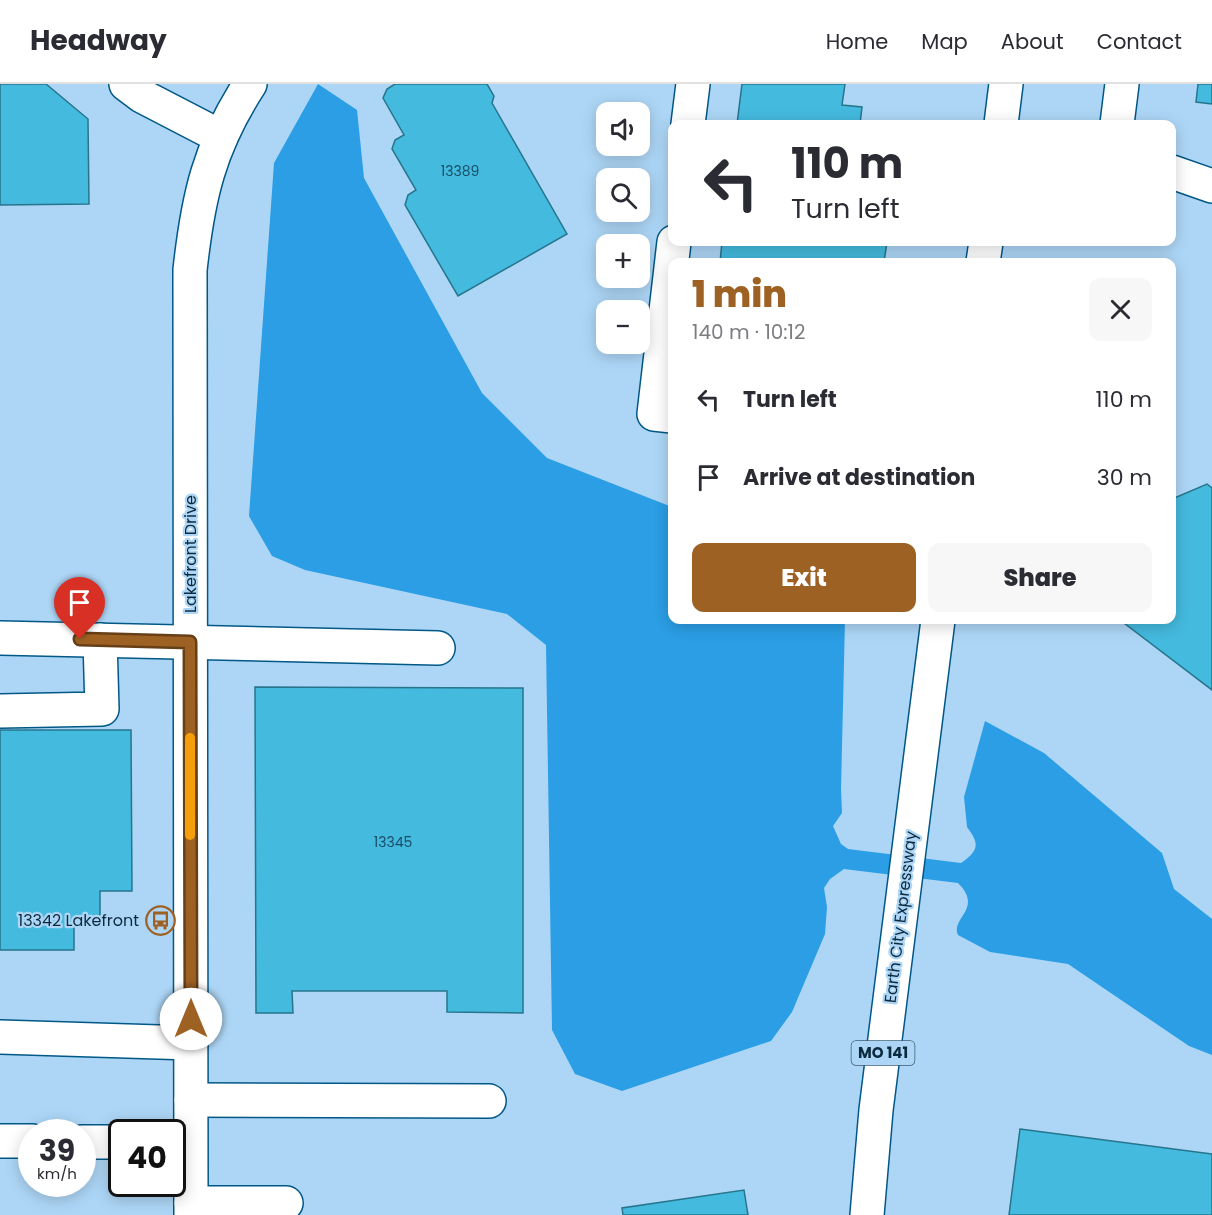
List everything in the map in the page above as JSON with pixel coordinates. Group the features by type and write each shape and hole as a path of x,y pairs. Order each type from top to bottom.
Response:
{"main road":[{"path":"126,84 142,96 221,137"},
{"name":"Lakefront Drive","path":"186,1123 191,1100 190,270 196,213 211,159 250,84"},
{"path":"688,120 693,84"},
{"path":"1002,120 1006,84"},
{"path":"1118,120 1122,84"},
{"path":"1176,173 1212,186"},
{"path":"668,294 654,414 668,416"},
{"name":"Earth City Expressway","path":"867,1215 876,1110 937,624"},
{"path":"0,638 438,648"},
{"path":"0,711 102,708 100,640"},
{"path":"0,1037 191,1042"},
{"path":"191,1100 489,1101"},
{"path":"0,1141 18,1141"},
{"name":"Lakefront Drive","path":"186,1172 191,1209"},
{"path":"191,1209 286,1203"}],"water":[{"path":"318,84 357,110 364,178 482,393 547,458 668,505 668,624 845,624 842,813 833,826 841,844 848,849 961,863 972,854 976,846 967,827 964,797 985,721 1044,753 1162,853 1174,889 1212,919 1212,1055 1189,1046 1068,964 990,952 958,935 958,923 965,912 968,900 958,883 844,869 830,879 824,888 827,907 825,934 792,1012 771,1041 622,1091 575,1074 552,1030 546,645 507,614 305,570 272,556 249,516 274,163"}],"building":[{"path":"0,84 46,84 88,119 89,204 0,205"},
{"path":"395,84 487,84 494,96 492,103 567,234 458,296 405,205 408,195 416,190 392,149 395,140 404,135 383,98 387,89"},
{"path":"742,84 845,84 842,105 862,107 860,120 738,120"},
{"path":"1198,84 1212,84 1212,104 1196,102"},
{"path":"722,246 886,246 885,258 720,258"},
{"path":"1207,484 1212,488 1212,690 1125,624 1176,624 1176,497"},
{"path":"255,687 523,688 523,1013 447,1012 447,991 292,991 293,1013 256,1013"},
{"path":"0,730 131,730 132,891 100,891 100,918 74,919 74,950 0,950"},
{"path":"1020,1129 1212,1154 1212,1215 1009,1215"},
{"path":"744,1190 748,1215 623,1215 622,1208"}],"slow traffic":[{"path":"190,738 190,835"}],"place":[{"name":"13342 Lakefront","path":"160,920"}],"route":[{"path":"80,639 190,642 191,1019"}]}
